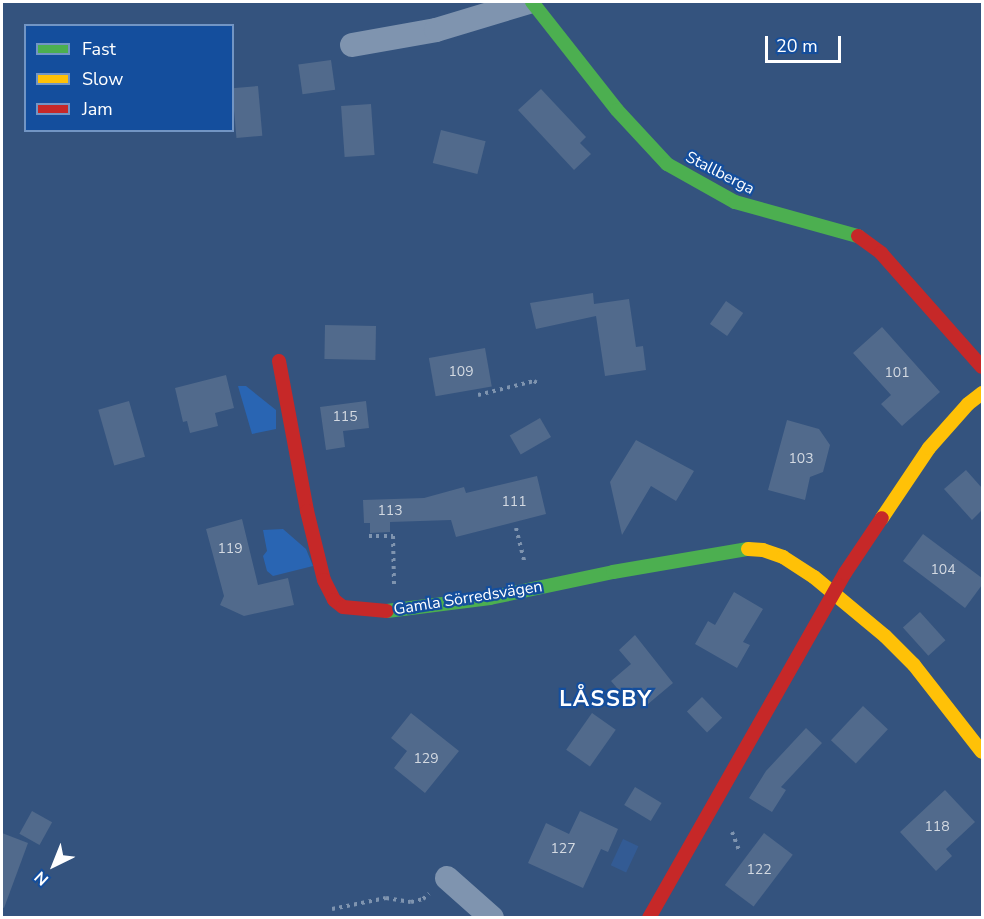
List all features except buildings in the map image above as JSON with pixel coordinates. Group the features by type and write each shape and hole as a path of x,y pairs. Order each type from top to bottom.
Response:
{"street":[{"path":"352,45 436,30 530,2"},
{"name":"Stallberga","path":"530,2 617,110 666,164 735,202 859,236 881,253 982,367"},
{"name":"Gamla Sörredsvägen","path":"279,361 307,511 324,580 333,600 343,607 367,611 395,611 490,598 613,572 752,548 783,557 834,593 914,665 982,752"},
{"path":"649,918 834,593 876,524 929,448 968,404 982,393"},
{"path":"447,878 492,918"}],"path":[{"path":"478,395 534,381 539,384"},
{"path":"369,536 393,536 395,611"},
{"path":"734,828 731,833 740,853"},
{"path":"332,909 386,898 423,899 447,878"}],"shaded area":[{"path":"238,386 246,386 276,410 276,429 252,434"},
{"path":"283,529 306,549 313,566 273,576 267,571 263,556 267,551 263,530"},
{"path":"623,839 638,846 626,872 611,865"}],"traffic: fast":[{"path":"532,2 617,110 667,164 735,202 858,236"},
{"path":"387,611 490,598 613,572 748,549"}],"traffic: slow":[{"path":"882,518 929,448 968,404 982,393"},
{"path":"748,549 763,550 783,557 814,577 885,636 914,665 982,752"}],"traffic: jam":[{"path":"858,236 881,253 982,367"},
{"path":"279,361 307,511 324,580 334,600 343,607 387,611"},
{"path":"649,918 845,573 882,518"}],"district":[{"name":"LÅSSBY","path":"606,700"}]}
